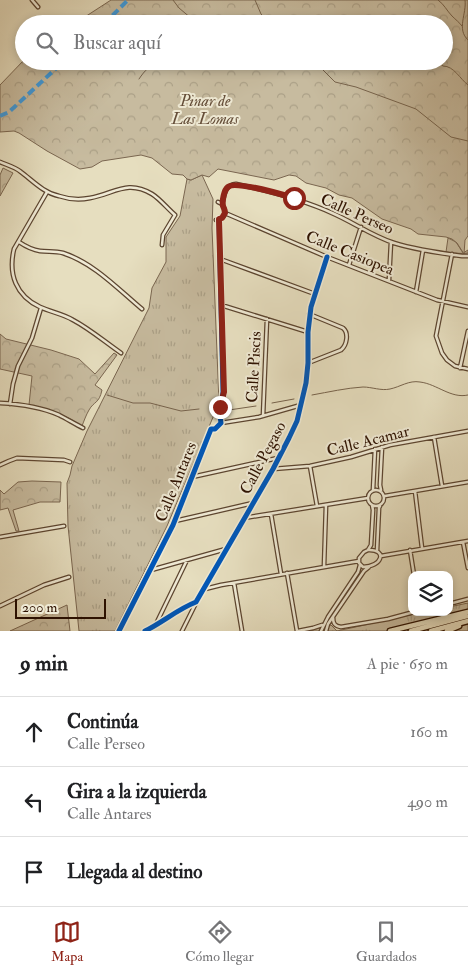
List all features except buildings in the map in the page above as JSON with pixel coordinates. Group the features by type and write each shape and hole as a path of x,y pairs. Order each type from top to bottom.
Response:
{"highway":[{"path":"390,631 468,614"},
{"path":"411,631 468,614"},
{"path":"431,631 468,622"},
{"path":"447,631 468,622"}],"street":[{"path":"32,0 38,7"},
{"path":"0,162 19,170 47,192 59,197 90,198 119,188 132,187 154,195 175,215 163,235 162,245"},
{"name":"Calle Perseo","path":"222,204 228,186 236,184 261,189 294,198 332,213 391,242 415,249 468,256"},
{"path":"47,192 14,249 12,270 15,282 20,292 29,301 41,308 81,324 121,353"},
{"path":"218,202 222,204 225,210 222,218 218,219 224,392 217,413 220,416 221,423 263,416 301,405"},
{"name":"Calle Casiopea","path":"225,213 327,257 416,292 437,300 468,307"},
{"path":"349,266 361,227"},
{"path":"19,242 40,251 63,253 79,260 91,267 142,309"},
{"path":"389,281 391,242"},
{"path":"416,292 423,250"},
{"path":"452,254 436,336 442,353 447,360 455,366 468,369"},
{"name":"Calle Pegaso","path":"182,631 196,602 279,458 297,421 306,383 310,314 327,257"},
{"path":"220,259 315,294"},
{"path":"221,305 308,332"},
{"path":"10,404 18,366 32,338 41,308"},
{"path":"308,363 342,350 345,346 347,332 344,328 310,314"},
{"name":"Calle Piscis","path":"263,416 268,319"},
{"path":"460,368 468,331"},
{"path":"0,403 46,410 83,428"},
{"name":"Calle Antares","path":"119,631 175,521 211,429 215,429 221,423"},
{"name":"Calle Acamar","path":"273,468 310,466 351,457 382,447 468,431"},
{"path":"434,437 442,486"},
{"path":"376,551 378,508 384,501 385,496 380,485 382,447"},
{"path":"373,490 375,449"},
{"path":"0,466 17,458 64,460 70,462"},
{"path":"192,477 279,458"},
{"path":"310,466 317,506"},
{"path":"385,496 468,482"},
{"path":"322,631 324,624 358,572 360,565 358,561 361,554 368,550 371,545 373,510 368,494 377,489 382,491"},
{"path":"415,490 422,548"},
{"path":"244,518 368,498"},
{"path":"175,521 253,503"},
{"path":"324,567 326,505"},
{"path":"372,505 380,506"},
{"path":"271,514 281,574"},
{"path":"0,537 64,526"},
{"path":"381,556 468,541"},
{"path":"463,542 468,568"},
{"path":"151,570 227,548"},
{"path":"368,550 376,551 381,556"},
{"path":"410,550 413,571"},
{"path":"326,631 327,626 364,571 378,563 381,556"},
{"path":"156,626 187,560"},
{"path":"204,589 234,582 358,561"},
{"path":"360,565 369,567"},
{"path":"287,573 298,631 324,624"},
{"path":"0,606 44,585 69,577"},
{"path":"234,582 242,631"},
{"path":"453,603 468,598"},
{"path":"145,631 196,602"},
{"path":"333,617 334,624 342,627 408,613"}],"green space":[{"name":"Pinar de Las Lomas","path":"111,0 468,0 468,236 465,240 464,254 452,239 418,234 411,229 382,219 352,198 306,183 296,176 289,175 274,180 218,169 209,177 202,175 191,180 183,175 172,174 152,158 141,155 102,161 92,167 80,169 19,133 14,131 0,132 0,85 15,69 453,70 453,15 88,15"},
{"path":"3,168 13,173 0,196 0,175"},
{"path":"202,175 213,199 212,228 219,403 167,526 115,631 79,631 68,526 67,483 87,431 149,308 152,288 166,262 166,237 180,216 187,179 191,180"},
{"path":"448,238 456,242 463,253 446,252"},
{"path":"0,334 6,339 79,359 95,374 114,353 117,355 95,385 102,390 101,395 89,410 82,426 57,412 29,405 32,376 0,369"},
{"path":"18,482 61,482 60,502 40,502 13,510 19,531 16,531 8,508 0,510 0,490 4,494"},
{"path":"468,603 468,631 337,631 408,615 453,616 453,606"},
{"path":"67,605 70,631 10,631"},
{"path":"331,625 337,631 309,631"}],"waterway":[{"path":"173,0 187,15"},
{"path":"255,0 262,15"},
{"path":"438,0 451,15"},
{"path":"465,0 462,26 468,40"},
{"path":"453,17 462,26"},
{"path":"139,79 146,70"},
{"path":"323,70 335,82 356,87 416,109 451,137 468,141"},
{"path":"453,70 468,85"},
{"path":"312,395 363,387 387,389 416,382 426,383 456,395 468,395"},
{"path":"107,395 133,403 150,403 181,411 199,409"},
{"path":"272,403 294,399"},
{"path":"229,410 256,406"}],"marked path":[{"path":"113,15 128,0"},
{"path":"0,116 9,112 54,70"}],"cycle path":[{"path":"119,631 173,525 211,429 215,429 221,423 220,416 217,413 221,407 223,392 219,219"},
{"path":"145,631 196,602 289,438 297,421 306,383 311,307 327,257"}],"route":[{"path":"220,407 224,392 219,219 225,213 222,204 226,189 232,184 236,184 294,198"}]}
